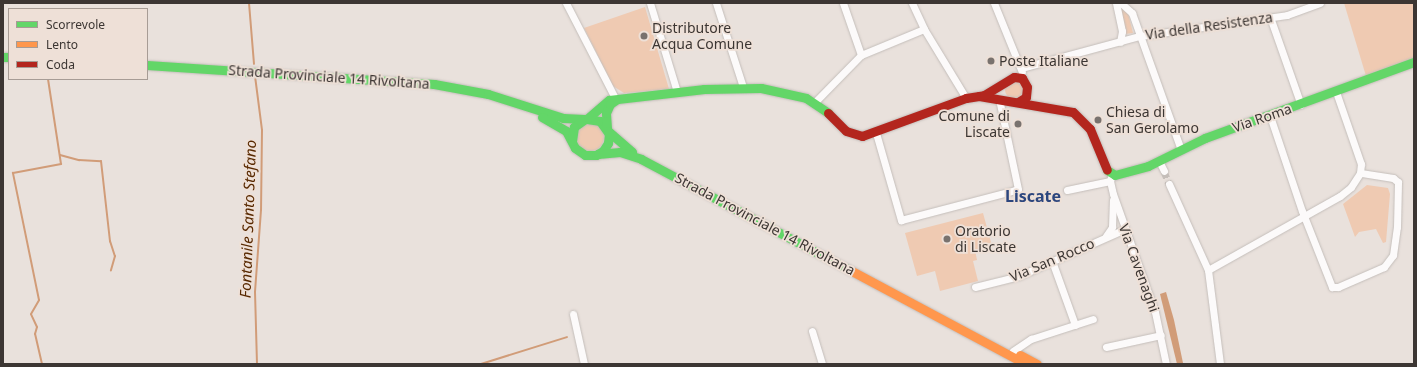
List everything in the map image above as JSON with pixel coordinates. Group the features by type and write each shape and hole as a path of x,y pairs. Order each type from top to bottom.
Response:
{"main road":[{"name":"Via Roma","path":"1111,178 1159,161 1216,134 1301,105 1414,62"},
{"name":"Strada Provinciale 14 Rivoltana","path":"148,65 412,81 470,90 510,100 564,118 599,121 641,159"},
{"path":"572,142 574,128 604,102 677,92 743,87 784,92 814,102 850,133 862,136 876,133 966,98 986,94 1013,77 1021,77 1036,105"},
{"path":"999,99 1002,84"},
{"path":"1002,84 1001,93 1013,101 1025,98 1026,84"},
{"path":"978,96 1067,109 1084,120 1090,129 1111,178"},
{"name":"Strada Provinciale 14 Rivoltana","path":"510,100 561,127 569,134 572,142 583,154 620,152 641,159 1026,364"},
{"path":"598,154 607,145 608,130 606,113 610,104 616,100"},
{"name":"Strada Provinciale 14 Rivoltana","path":"889,290 955,320 1037,364"}],"street":[{"path":"566,3 616,100"},
{"path":"650,3 677,92"},
{"path":"716,3 743,87"},
{"path":"842,3 862,55"},
{"path":"912,3 924,28 966,98"},
{"path":"994,3 1021,68 1026,84"},
{"path":"1116,3 1122,31 1120,42"},
{"path":"1121,3 1132,13 1181,150"},
{"name":"Via della Resistenza","path":"1021,68 1140,36 1270,17 1300,11 1320,3"},
{"path":"1270,17 1301,105"},
{"path":"814,102 862,55 924,28"},
{"path":"1013,77 1021,68"},
{"path":"1208,270 1345,193 1360,173 1360,160 1336,92"},
{"path":"876,133 901,220 1018,189 999,99"},
{"path":"1270,116 1286,166 1332,287 1338,287 1384,267 1393,255 1397,227 1398,182 1393,178 1360,173"},
{"path":"1159,161 1164,171"},
{"path":"1067,190 1111,178"},
{"name":"Via Cavenaghi","path":"1111,178 1113,194 1150,294 1161,335 1166,364"},
{"path":"1169,184 1208,270 1220,364"},
{"name":"Via San Rocco","path":"1105,237 1112,227 1113,194"},
{"name":"Via San Rocco","path":"975,287 1012,278 1125,229"},
{"path":"1052,261 1075,325"},
{"path":"573,314 584,364"},
{"path":"1013,350 1028,340 1093,319"},
{"path":"812,331 822,364"},
{"path":"1106,347 1161,335"}],"shaded area":[{"path":"1344,3 1414,3 1414,59 1366,76"},
{"path":"645,7 669,89 624,93 613,86 584,28"},
{"path":"1119,7 1128,13 1133,33 1125,34"},
{"path":"1014,81 1020,84 1023,90 1020,96 1014,99 1008,96 1005,90 1008,84"},
{"path":"590,123 600,127 604,137 600,147 590,151 580,147 576,137 580,127"},
{"path":"1367,185 1388,188 1390,194 1386,242 1383,243 1376,229 1359,232 1355,237 1343,204"},
{"path":"983,213 992,246 975,250 977,260 973,261 978,281 940,291 935,271 917,276 905,233"},
{"path":"1166,292 1174,320 1183,363 1177,364 1160,294"}],"waterway":[{"name":"Fontanile Santo Stefano","path":"249,3 254,64"},
{"name":"Fontanile Santo Stefano","path":"255,76 262,130 261,210 255,292 257,364"},
{"path":"42,364 35,334 37,327 31,314 39,300 13,173 61,164 48,80"},
{"path":"60,155 79,160 101,161 110,241 115,256 111,270"},
{"path":"481,364 567,337"}],"tunnel":[{"path":"1164,171 1169,184"}],"traffic: fast":[{"path":"3,57 8,57"},
{"path":"1107,170 1115,175 1148,166 1205,138 1414,62"},
{"path":"148,65 434,84 488,94 563,118 584,119"},
{"path":"588,118 609,100 704,89 761,88 806,98 828,113"},
{"path":"607,128 606,113 610,104 616,100"},
{"path":"542,117 566,131 575,148 585,155 596,155 603,151 608,143 609,134 600,121 585,119 574,127 572,141"},
{"path":"608,131 632,152"},
{"path":"598,154 620,152 641,159 848,269"}],"traffic: slow":[{"path":"848,269 1026,364"},
{"path":"1020,355 1037,364"}],"traffic: jam":[{"path":"828,113 846,131 862,136 966,98 984,95 1014,77 1022,78 1027,87 1026,97 1018,102"},
{"path":"979,96 1073,112 1090,129 1107,170"}],"place":[{"name":"Distributore Acqua Comune","path":"644,36"},
{"name":"Poste Italiane","path":"991,61"},
{"name":"Chiesa di San Gerolamo","path":"1098,120"},
{"name":"Comune di Liscate","path":"1018,124"},
{"name":"Oratorio di Liscate","path":"947,239"}],"district":[{"name":"Liscate","path":"1033,196"}]}
